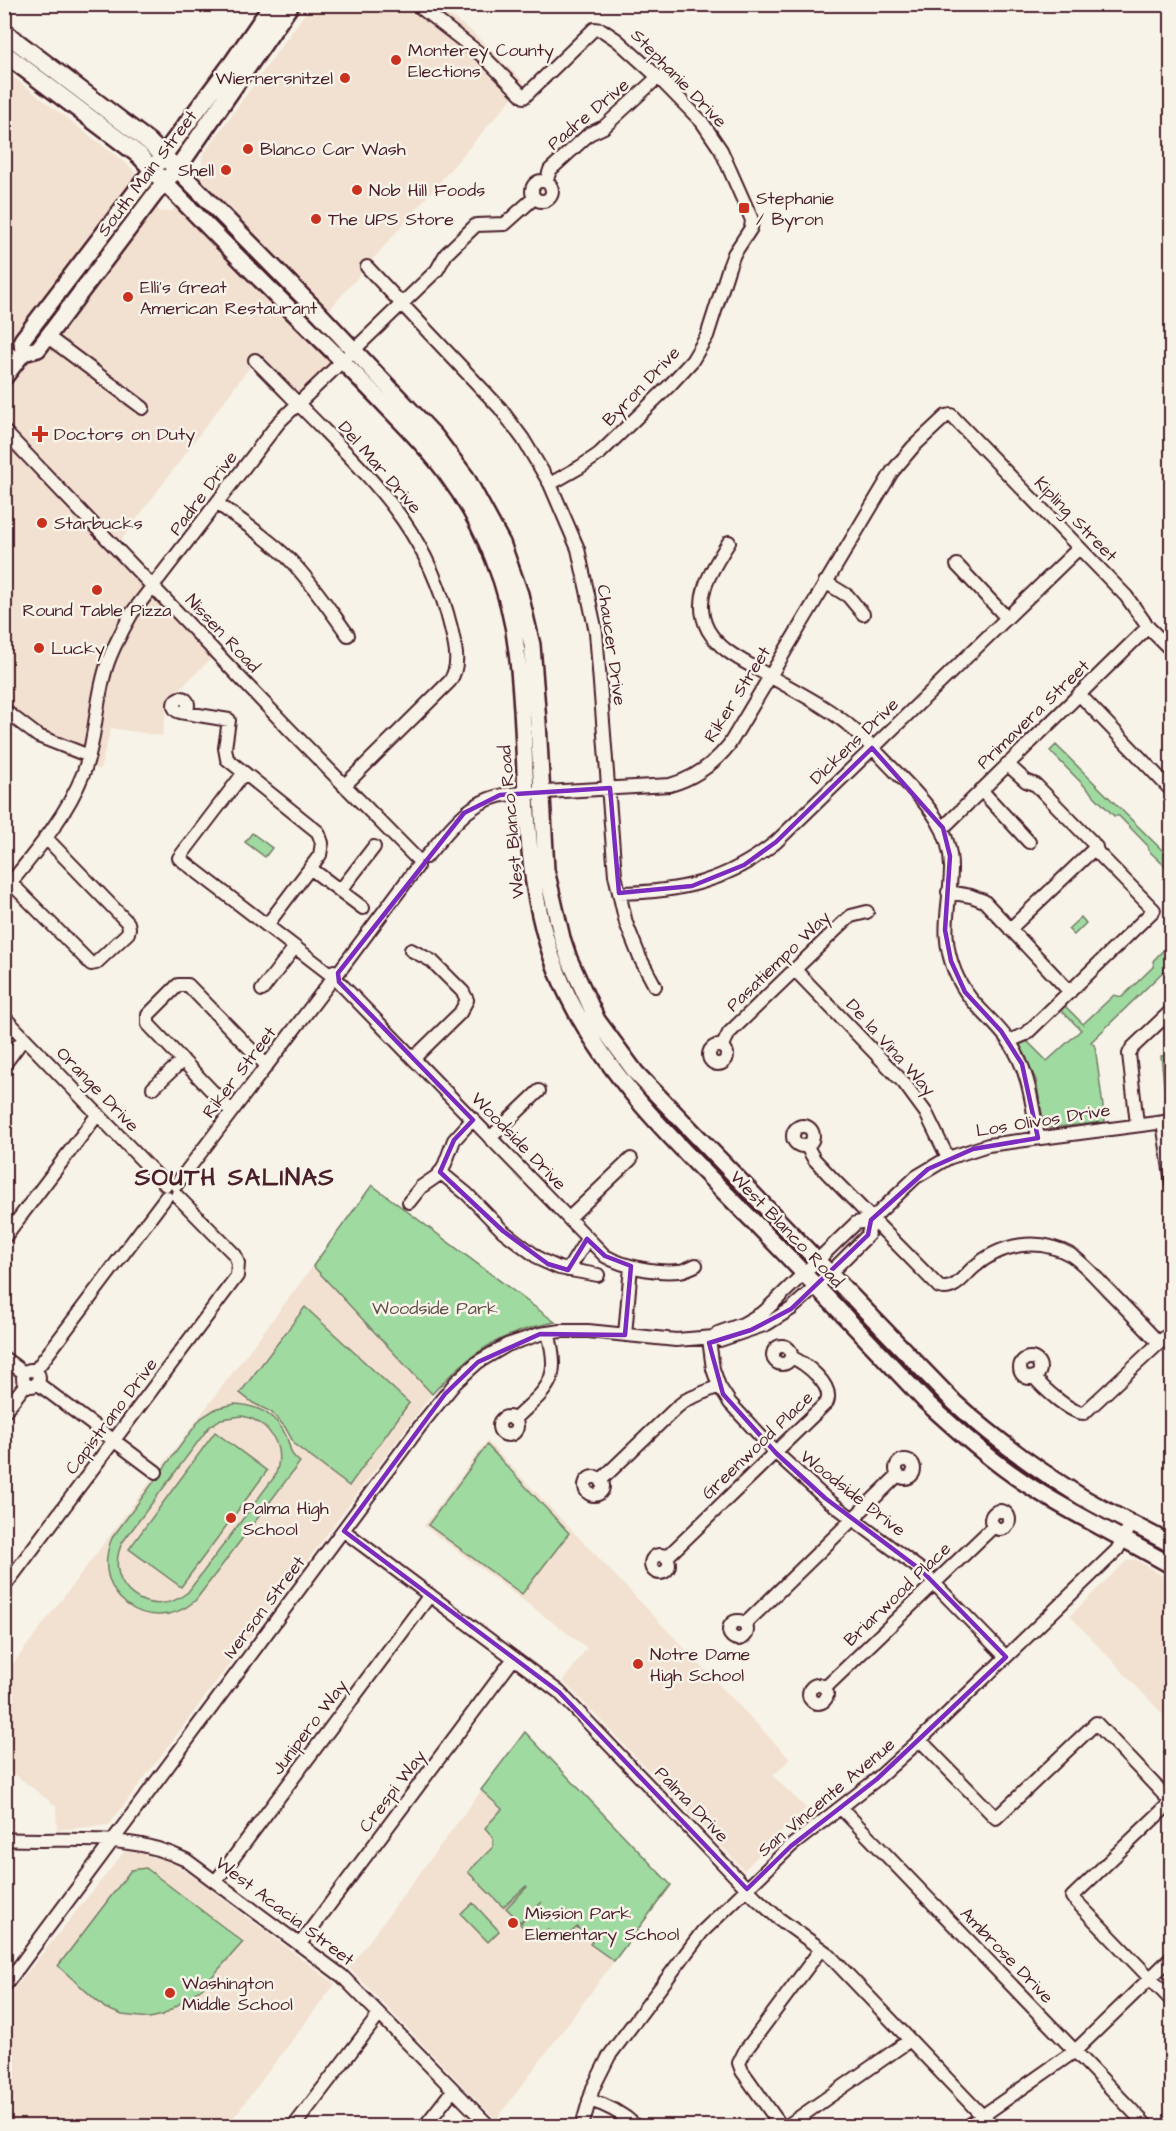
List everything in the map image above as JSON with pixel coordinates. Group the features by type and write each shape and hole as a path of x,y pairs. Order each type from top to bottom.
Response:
{"highway":[{"name":"South Main Street","path":"158,176 163,156 240,53 273,4"},
{"name":"South Main Street","path":"158,176 177,169 291,4"},
{"path":"4,32 148,141 177,169"},
{"path":"4,53 139,155 158,176"}],"main road":[{"name":"West Blanco Road","path":"177,169 347,355 445,472 469,508 492,557 509,607 517,651 530,866 540,917 560,978 588,1035 613,1071 632,1096 804,1275 926,1401 963,1435 1026,1484 1172,1566"},
{"name":"West Blanco Road","path":"158,176 347,355 409,407 451,456 482,504 502,543 520,594 531,645 546,870 561,938 597,1020 636,1073 948,1396 994,1438 1075,1492 1172,1545"},
{"name":"South Main Street","path":"4,378 21,357 38,349 48,337 158,176"},
{"name":"South Main Street","path":"21,357 22,340 158,176"}],"street":[{"name":"Stephanie Drive","path":"416,4 484,57 524,97 594,29 597,28 617,40 658,77 712,135 752,220"},
{"name":"Padre Drive","path":"8,887 72,797 89,756 107,663 119,635 132,613 279,422 437,270 446,254 476,225 505,224 534,198 543,201 549,198 552,189 546,182 550,170 592,132 604,127 658,77"},
{"name":"Byron Drive","path":"550,484 599,454 692,361 707,336 734,254 751,228 752,220"},
{"name":"Chaucer Drive","path":"367,267 500,408 523,439 550,484 578,549 596,632 612,846 619,892 633,939 655,987"},
{"path":"48,337 143,408"},
{"path":"4,350 21,357"},
{"name":"Del Mar Drive","path":"255,360 366,473 409,528 435,579 456,654 456,670 450,681 344,786"},
{"name":"Riker Street","path":"4,1412 334,978 420,861 464,813 478,803 500,795 670,785 704,771 729,745 892,472 919,441 946,416 951,415"},
{"name":"Kipling Street","path":"951,415 1126,596 1148,627 1172,651"},
{"name":"Nissen Road","path":"4,431 344,786 420,861"},
{"path":"218,504 261,535 292,562 348,635"},
{"path":"729,542 706,583 703,598 705,621 714,639 722,647 845,722 922,799 943,828 950,856 945,920 946,940 955,972 973,1004 1009,1041 1027,1076 1038,1138"},
{"name":"Dickens Drive","path":"619,892 649,892 692,886 720,877 744,865 776,842 1079,548"},
{"path":"957,566 1006,617"},
{"path":"825,582 848,596 863,614"},
{"name":"Primavera Street","path":"943,828 1148,627"},
{"path":"1079,694 1172,791"},
{"path":"4,710 38,736 89,756"},
{"path":"180,712 229,720 226,756 243,774 318,832 322,847 320,855 267,924"},
{"path":"1007,764 1026,781 1036,784 1094,843 1098,853 1154,910 1026,1034 1009,1041"},
{"name":"Woodside Drive","path":"243,774 179,858 334,978 605,1256 621,1264 680,1271 696,1265"},
{"path":"981,790 1029,842"},
{"path":"8,887 91,964 96,963 128,933 128,923 45,837"},
{"path":"340,891 374,847"},
{"path":"1010,929 1096,847"},
{"path":"310,868 363,908"},
{"path":"948,892 979,898 1070,992"},
{"name":"Pasatiempo Way","path":"722,1047 729,1034 843,923 851,916 867,912"},
{"path":"262,990 296,947"},
{"path":"411,950 432,961 463,992 467,1000 460,1013 414,1058"},
{"name":"De la Vina Way","path":"795,970 904,1083 926,1113 948,1158"},
{"path":"231,1111 148,1024 146,1018 182,984 190,987 266,1065"},
{"path":"1137,1125 1130,1054 1132,1048 1172,1010"},
{"name":"Orange Drive","path":"4,1017 235,1255 238,1263"},
{"path":"4,1065 24,1038"},
{"path":"153,1088 183,1060"},
{"path":"490,1138 539,1090"},
{"path":"4,1238 98,1114"},
{"path":"409,1202 421,1187 440,1173 446,1164 454,1140 473,1119"},
{"path":"1167,1121 1172,1183"},
{"name":"Los Olivos Drive","path":"804,1275 856,1223 871,1220 916,1178 948,1158 988,1145 1167,1121"},
{"path":"806,1145 820,1166 935,1285 943,1289 954,1286 984,1259 1008,1247 1033,1244 1062,1251 1087,1269 1159,1343"},
{"path":"569,1218 631,1159"},
{"path":"440,1173 467,1194 503,1232 548,1264 597,1275"},
{"name":"Los Olivos Drive","path":"816,1287 868,1236 871,1220"},
{"path":"568,1270 587,1239"},
{"name":"Capistrano Drive","path":"4,1587 234,1280 238,1272 238,1263"},
{"path":"625,1335 631,1266"},
{"name":"Iverson Street","path":"711,1338 757,1317 804,1275"},
{"name":"Iverson Street","path":"4,1987 424,1421 465,1372 499,1349 548,1333 588,1331 676,1340 729,1338 767,1324 791,1309 816,1287"},
{"path":"1034,1377 1041,1386 1074,1411 1084,1413 1172,1331"},
{"path":"514,1420 541,1394 550,1381 554,1365 548,1333"},
{"name":"Woodside Drive","path":"711,1338 713,1369 718,1386 730,1403 776,1453 809,1485 935,1582 1006,1657"},
{"name":"Greenwood Place","path":"666,1558 825,1405 829,1396 827,1387 805,1364 791,1357"},
{"path":"4,1358 156,1472"},
{"path":"601,1480 677,1407 686,1400 718,1386"},
{"path":"745,1624 898,1475"},
{"name":"San Vincente Avenue","path":"582,2127 597,2078 609,2056 702,1932 791,1846 877,1779 920,1740 1117,1550 1132,1523"},
{"name":"Briarwood Place","path":"825,1688 994,1526"},
{"name":"Palma Drive","path":"344,1531 560,1692 747,1889 778,1918 821,1949 992,2127"},
{"name":"Junipero Way","path":"216,1881 430,1595"},
{"name":"Crespi Way","path":"300,1944 514,1658"},
{"path":"920,1740 996,1818 1096,1723 1171,1802 1072,1897 1172,2001"},
{"name":"Ambrose Drive","path":"841,1808 1147,2127"},
{"name":"West Acacia Street","path":"4,1839 113,1840 140,1843 186,1860 342,1976 489,2127"},
{"path":"781,2127 742,2071 739,2063 745,2051 821,1949"},
{"path":"968,2127 1075,2051 1172,1958"},
{"path":"294,2127 379,2015"},
{"path":"787,2127 910,2040"},
{"path":"425,2127 453,2090"},
{"path":"589,2100 611,2108 636,2127"}],"highlighted area":[{"path":"872,748 943,828 950,856 945,930 951,961 965,992 1001,1031 1022,1064 1038,1138 973,1149 928,1169 871,1220 868,1235 791,1309 751,1330 709,1343 723,1394 776,1453 825,1498 921,1570 1006,1657 877,1779 791,1846 747,1889 559,1692 344,1531 445,1394 478,1362 540,1334 625,1335 631,1266 605,1256 587,1239 568,1270 548,1264 503,1231 440,1172 454,1140 473,1120 339,982 338,973 464,813 500,795 610,788 619,893 692,886 744,865 776,842"}],"shaded area":[{"path":"311,5 436,5 471,31 525,83 318,323 347,355 298,403 254,361 116,547 217,653 168,700 162,736 111,728 100,770 68,758 5,724 4,70 132,168 160,212 172,211 202,167 202,156"},
{"name":"Palma High School","path":"313,1266 432,1394 109,1825 57,1830 56,1806 5,1767 4,1676"},
{"name":"Notre Dame High School","path":"487,1441 790,1759 773,1776 806,1808 744,1870 563,1681 587,1648 424,1526"},
{"path":"1135,1559 1171,1581 1171,1723 1070,1616 1126,1561"},
{"name":"Mission Park Elementary School","path":"525,1732 671,1885 496,2120 349,1968"},
{"name":"Washington Middle School","path":"125,1851 138,1852 167,1861 190,1874 335,1984 227,2126 5,2126 4,2001"}],"green space":[{"path":"1056,745 1166,854 1171,853 1171,872 1148,850 1148,846 1119,816 1114,816 1050,751"},
{"path":"252,833 272,848 265,857 245,842"},
{"path":"1081,917 1086,923 1074,935 1068,929"},
{"path":"1171,942 1171,964 1091,1042 1095,1046 1105,1122 1049,1128 1044,1125 1036,1080 1019,1044 1025,1039 1047,1061 1081,1030 1060,1009 1064,1005 1083,1024 1114,995 1122,997 1154,966 1153,961"},
{"path":"1171,1055 1171,1113 1167,1113 1161,1056"},
{"name":"Woodside Park","path":"372,1185 555,1322 518,1332 487,1347 459,1367 432,1394 313,1266"},
{"path":"305,1307 409,1403 349,1486 295,1445 285,1427 271,1412 240,1393"},
{"path":"235,1404 259,1409 266,1413 283,1430 293,1454 300,1462 195,1601 177,1612 159,1615 142,1613 127,1605 116,1593 108,1577 107,1558 112,1538 201,1418 217,1408","holes":["242,1416 252,1419 268,1430 274,1438 279,1456 275,1476 188,1592 174,1601 159,1604 146,1602 134,1596 124,1586 119,1574 118,1559 122,1543 209,1427 221,1419"]},
{"path":"215,1432 267,1471 181,1587 129,1549"},
{"path":"487,1445 569,1533 522,1594 428,1525"},
{"path":"525,1732 671,1885 614,1961 590,1944 592,1942 577,1927 561,1942 548,1929 536,1940 520,1924 542,1902 520,1922 506,1908 526,1886 503,1907 468,1872 493,1847 493,1837 485,1828 502,1809 481,1790"},
{"path":"146,1868 243,1942 202,1988 163,2015 150,2018 122,2015 105,2008 58,1966 131,1870"},
{"path":"473,1903 499,1931 488,1942 461,1914"}],"place":[{"name":"Monterey County Elections","path":"396,60"},
{"name":"Wiernersnitzel","path":"345,78"},
{"name":"Blanco Car Wash","path":"248,149"},
{"name":"Shell","path":"226,170"},
{"name":"Nob Hill Foods","path":"357,190"},
{"name":"Stephanie / Byron","path":"744,208"},
{"name":"The UPS Store","path":"316,219"},
{"name":"Elli's Great American Restaurant","path":"128,297"},
{"name":"Doctors on Duty","path":"40,434"},
{"name":"Starbucks","path":"42,523"},
{"name":"Round Table Pizza","path":"97,590"},
{"name":"Lucky","path":"39,648"},
{"name":"Palma High School","path":"231,1518"},
{"name":"Notre Dame High School","path":"638,1664"},
{"name":"Mission Park Elementary School","path":"513,1923"},
{"name":"Washington Middle School","path":"170,1993"}],"district":[{"name":"SOUTH SALINAS","path":"235,1177"}]}
